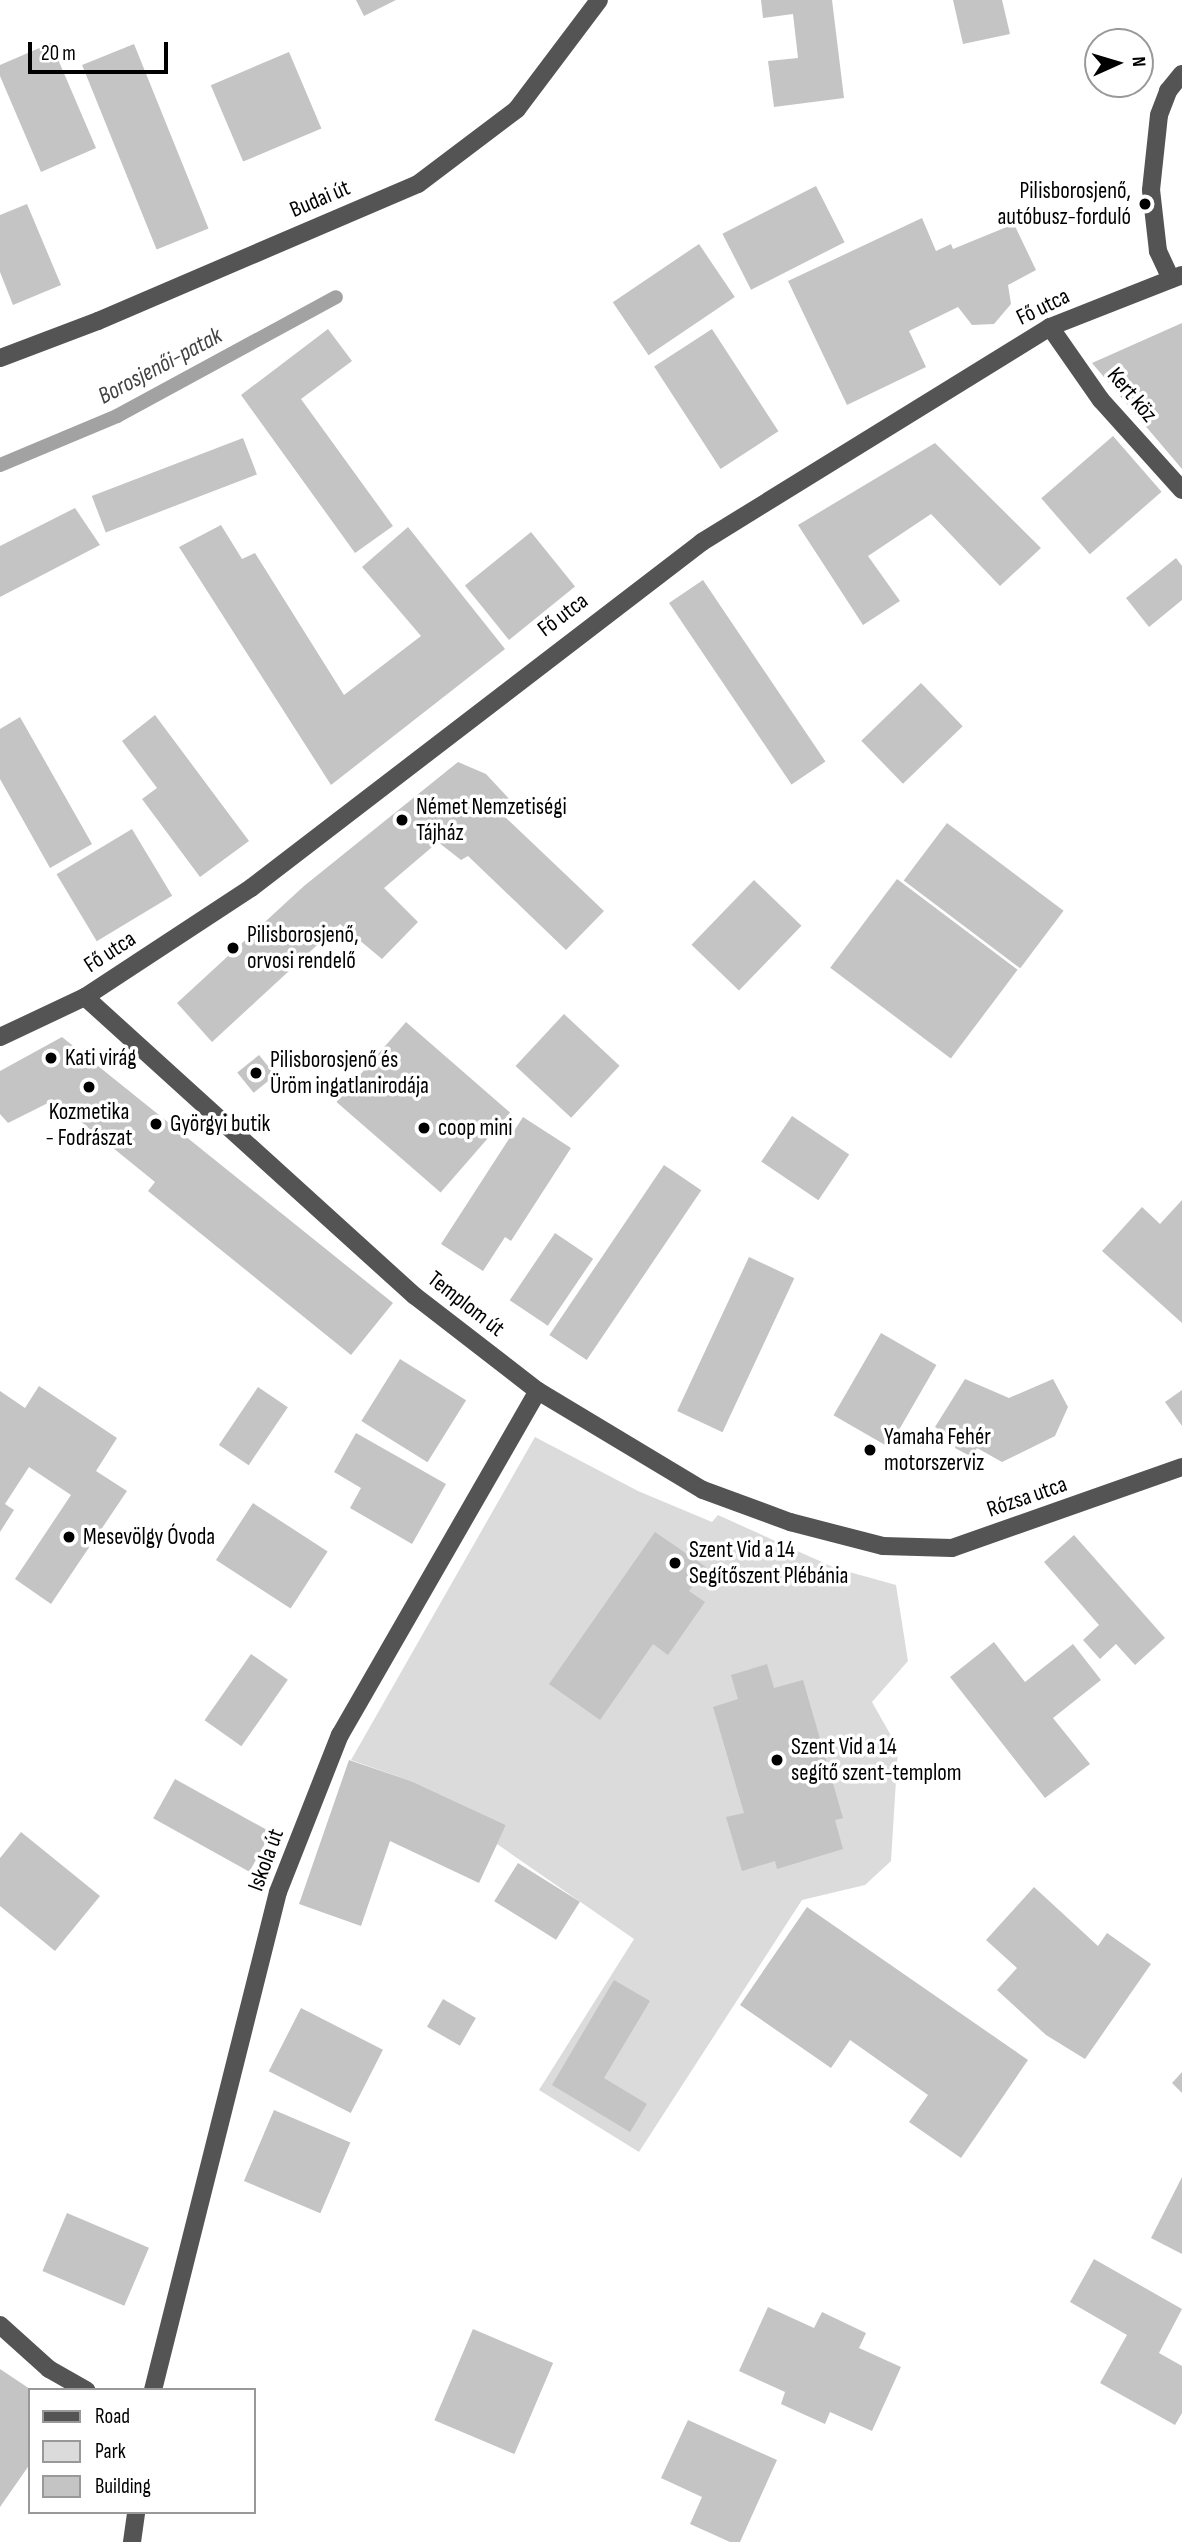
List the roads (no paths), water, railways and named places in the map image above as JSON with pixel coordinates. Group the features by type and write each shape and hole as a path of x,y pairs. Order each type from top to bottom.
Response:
{"street":[{"name":"Budai út","path":"0,358 98,321 418,184 517,110 599,0"},
{"path":"1176,277 1151,221 1151,190 1159,115 1168,91 1182,74"},
{"name":"Fő utca","path":"0,1037 85,997 251,888 702,542 1050,327 1176,277"},
{"name":"Kert köz","path":"1050,327 1101,400 1182,490"},
{"name":"Templom út","path":"85,997 415,1296 538,1391 703,1490 790,1522 883,1546"},
{"name":"Iskola út","path":"154,2388 278,1892 340,1735 538,1391"},
{"name":"Rózsa utca","path":"883,1546 952,1548 1182,1467"},
{"path":"0,2325 49,2369 82,2388"},
{"path":"132,2542 136,2514"}],"waterway":[{"name":"Borosjenői-patak","path":"0,465 117,416 336,297"}],"place":[{"name":"Pilisborosjenő, autóbusz-forduló","path":"1145,204"},
{"name":"Német Nemzetiségi Tájház","path":"402,820"},
{"name":"Pilisborosjenő, orvosi rendelő","path":"233,948"},
{"name":"Kati virág","path":"51,1058"},
{"name":"Pilisborosjenő és Üröm ingatlanirodája","path":"256,1073"},
{"name":"Kozmetika - Fodrászat","path":"89,1087"},
{"name":"Györgyi butik","path":"156,1124"},
{"name":"coop mini","path":"424,1128"},
{"name":"Yamaha Fehér motorszerviz","path":"870,1450"},
{"name":"Mesevölgy Óvoda","path":"69,1537"},
{"name":"Szent Vid a 14 Segítőszent Plébánia","path":"675,1563"},
{"name":"Szent Vid a 14 segítő szent-templom","path":"777,1760"}]}
